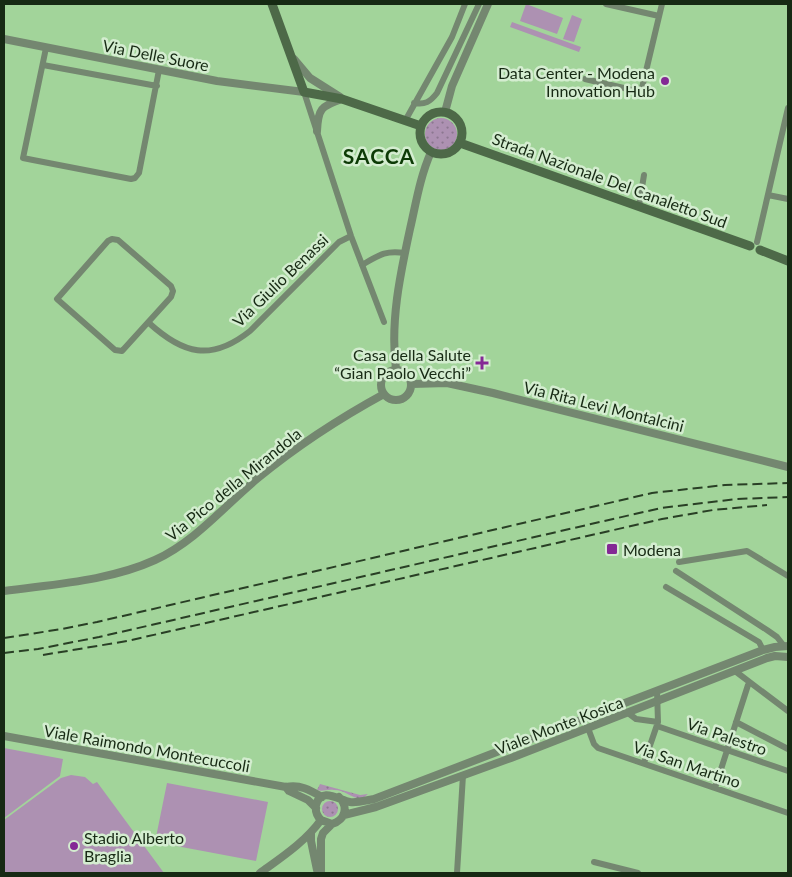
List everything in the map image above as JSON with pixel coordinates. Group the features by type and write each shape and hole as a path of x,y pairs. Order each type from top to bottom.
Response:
{"main road":[{"path":"272,4 304,92 342,99 421,126"},
{"path":"437,112 446,112 459,122 462,133 460,143 453,150 444,154 431,152 422,143 420,135 421,126 429,116 437,112"},
{"name":"Strada Nazionale Del Canaletto Sud","path":"460,143 756,246 788,260"}],"street":[{"path":"405,120 452,37 465,4"},
{"path":"414,102 428,103 437,93 479,4"},
{"path":"446,112 452,86 488,4"},
{"path":"606,4 659,16"},
{"path":"584,79 641,92 662,4"},
{"name":"Via Delle Suore","path":"4,39 217,81 304,92"},
{"path":"46,48 23,158 135,178 139,173 159,70"},
{"path":"292,56 310,78 342,99"},
{"path":"43,65 156,86"},
{"path":"304,92 351,236 384,322"},
{"path":"317,131 320,110 328,104 342,99"},
{"path":"756,246 786,127 788,108"},
{"path":"396,369 394,324 405,253 422,176 431,152"},
{"path":"639,206 644,175"},
{"path":"768,195 788,200"},
{"name":"Via Giulio Benassi","path":"149,323 171,341 184,347 205,350 234,343 250,331 339,242 351,236"},
{"path":"116,239 172,288 171,297 149,323 125,350 119,352 57,299 108,241 116,239"},
{"path":"362,266 384,252 405,253"},
{"path":"396,369 407,373 412,384 409,392 403,398 390,399 384,394 381,386 382,378 388,372 396,369"},
{"name":"Via Rita Levi Montalcini","path":"412,384 447,383 501,395 788,468"},
{"name":"Via Pico della Mirandola","path":"4,591 109,576 132,569 173,551 189,540 252,483 292,452 384,394"},
{"path":"679,562 748,551 788,576"},
{"path":"676,571 767,630 786,646"},
{"path":"666,587 759,642 763,650"},
{"name":"Viale Monte Kosica","path":"322,797 331,794 350,802 374,799 763,650 786,646"},
{"name":"Viale Monte Kosica","path":"332,824 344,815 376,807 463,775 767,658 785,656"},
{"path":"735,671 788,711"},
{"path":"715,788 748,685"},
{"path":"644,763 657,724 657,691"},
{"name":"Via Palestro","path":"628,713 636,719 657,724 788,771"},
{"path":"736,722 788,749"},
{"name":"Via San Martino","path":"588,728 596,746 788,813"},
{"name":"Viale Raimondo Montecuccoli","path":"4,736 286,787 298,786 311,790 322,797"},
{"path":"457,873 463,775"},
{"name":"Viale Raimondo Montecuccoli","path":"286,787 289,791 308,800 316,808"},
{"path":"320,820 316,808 322,797"},
{"path":"339,797 345,805 344,815"},
{"path":"320,820 332,824 321,839 320,873"},
{"path":"260,873 311,833 320,820"},
{"path":"311,833 313,854 320,873"},
{"path":"594,862 638,873"}],"shaded area":[{"path":"526,4 563,18 557,34 520,21"},
{"path":"572,15 582,19 574,42 563,39"},
{"path":"512,22 581,47 579,52 510,27"},
{"path":"441,118 447,119 452,123 456,128 456,140 452,145 447,149 441,150 435,149 430,145 426,140 425,134 426,128 430,123 435,119"},
{"path":"4,748 63,759 60,776 4,818"},
{"name":"Stadio Alberto Braglia","path":"71,775 85,777 93,784 97,782 164,873 4,873 4,820 61,778"},
{"path":"167,783 268,802 256,861 155,842"},
{"path":"320,784 360,795 368,794 362,799 338,790 317,790"},
{"path":"330,801 336,803 338,809 336,815 330,817 324,815 322,809 324,803"}],"railway":[{"path":"4,638 97,622 652,493 725,485 788,483"},
{"path":"4,653 38,649 99,637 661,508 737,499 788,497"},
{"path":"43,655 127,641 662,519 713,510 767,505"}],"place":[{"name":"Data Center - Modena Innovation Hub","path":"665,81"},
{"name":"Casa della Salute “Gian Paolo Vecchi”","path":"482,363"},
{"name":"Modena","path":"612,549"},
{"name":"Stadio Alberto Braglia","path":"74,846"}],"district":[{"name":"SACCA","path":"379,155"}]}
